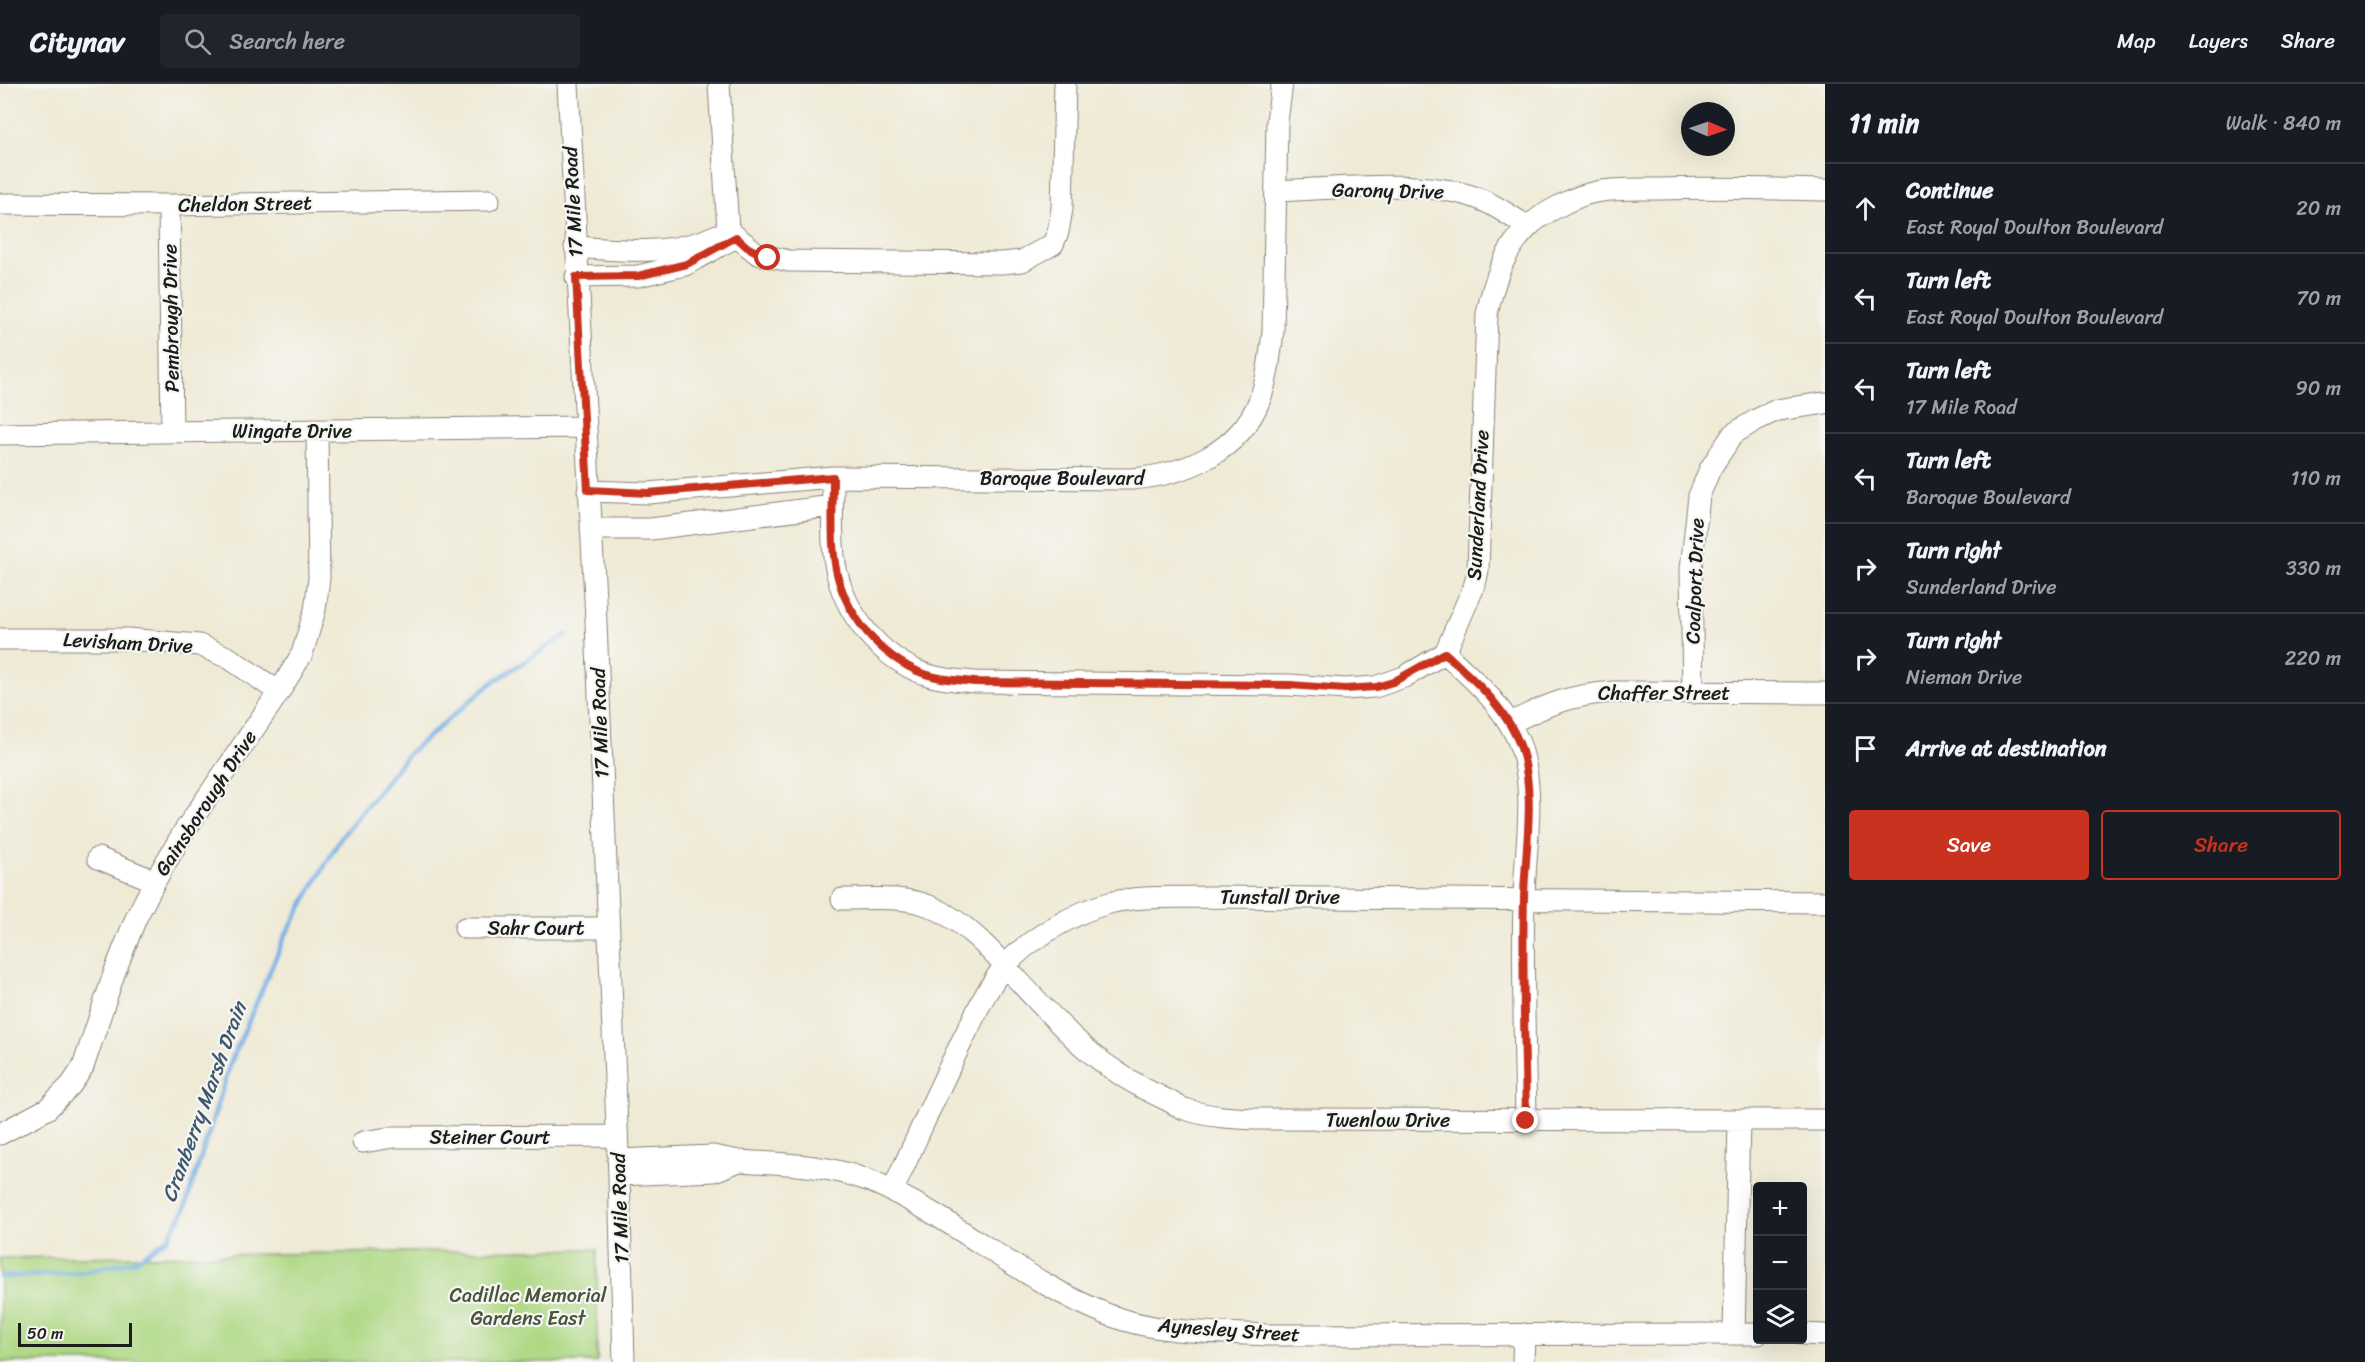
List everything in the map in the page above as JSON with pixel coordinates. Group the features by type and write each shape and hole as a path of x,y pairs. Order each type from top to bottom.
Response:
{"street":[{"name":"17 Mile Road","path":"568,84 576,277 591,529 619,1168 624,1362"},
{"path":"719,84 732,233 758,254 789,261 1013,262 1030,257 1053,244 1058,232 1062,209 1065,84"},
{"name":"Baroque Boulevard","path":"588,490 648,493 833,477 1131,479 1157,477 1182,470 1211,457 1234,439 1247,423 1255,412 1265,384 1273,332 1277,121 1282,84"},
{"name":"Garony Drive","path":"1276,191 1406,187 1444,190 1489,203 1528,226"},
{"name":"Sunderland Drive","path":"1445,653 1475,584 1478,570 1487,314 1501,265 1528,226 1578,197 1594,192 1671,189 1825,190"},
{"name":"Cheldon Street","path":"0,204 169,205 489,200"},
{"name":"Pembrough Drive","path":"169,205 172,432"},
{"path":"575,247 669,250 732,233"},
{"path":"576,277 638,276 687,264 732,233"},
{"name":"Coalport Drive","path":"1694,693 1691,570 1699,496 1710,469 1733,434 1756,420 1777,410 1825,403"},
{"name":"Wingate Drive","path":"0,434 584,427"},
{"name":"Gainsborough Drive","path":"0,1134 47,1109 71,1085 83,1067 115,971 136,918 155,881 217,780 279,692 302,654 315,610 319,579 317,431"},
{"path":"833,477 834,557 847,602 869,637 895,659 918,671 946,679 975,682 1290,685 1345,689 1376,687 1393,682 1445,653 1489,696 1509,723 1520,748 1529,789 1524,899 1526,1121"},
{"path":"591,529 651,529 832,506"},
{"name":"Levisham Drive","path":"0,639 127,639 199,645 229,658 279,692"},
{"name":"Chaffer Street","path":"1509,723 1547,705 1578,695 1614,692 1825,693"},
{"path":"98,858 155,881"},
{"name":"Tunstall Drive","path":"893,1190 983,999 1005,966 1038,938 1064,921 1093,908 1134,900 1209,897 1825,902"},
{"name":"Twenlow Drive","path":"842,898 892,899 929,906 951,916 1005,966 1074,1040 1096,1059 1146,1091 1183,1109 1257,1119 1825,1120"},
{"name":"Sahr Court","path":"465,928 608,928"},
{"path":"1734,1334 1739,1120"},
{"name":"Steiner Court","path":"363,1142 394,1137 617,1136"},
{"name":"Aynesley Street","path":"619,1168 713,1156 739,1161 809,1165 864,1178 893,1190 1070,1298 1111,1316 1155,1326 1192,1331 1266,1335 1753,1334"},
{"path":"1523,1362 1524,1334"},
{"path":"1807,1335 1825,1335"}],"green space":[{"name":"Cadillac Memorial Gardens East","path":"597,1249 597,1362 0,1362 0,1258"}],"waterway":[{"name":"Cranberry Marsh Drain","path":"0,1277 75,1273 135,1261 167,1239 184,1211 231,1062 285,936 340,839 409,753 490,684 567,634"}],"route":[{"path":"768,258 747,247 736,237 687,264 638,276 576,277 588,490 648,493 833,477 834,557 839,582 847,602 869,637 882,649 918,671 946,679 975,682 1290,685 1345,689 1376,687 1393,682 1445,653 1496,704 1509,723 1526,768 1529,789 1524,899 1526,1121"}]}
